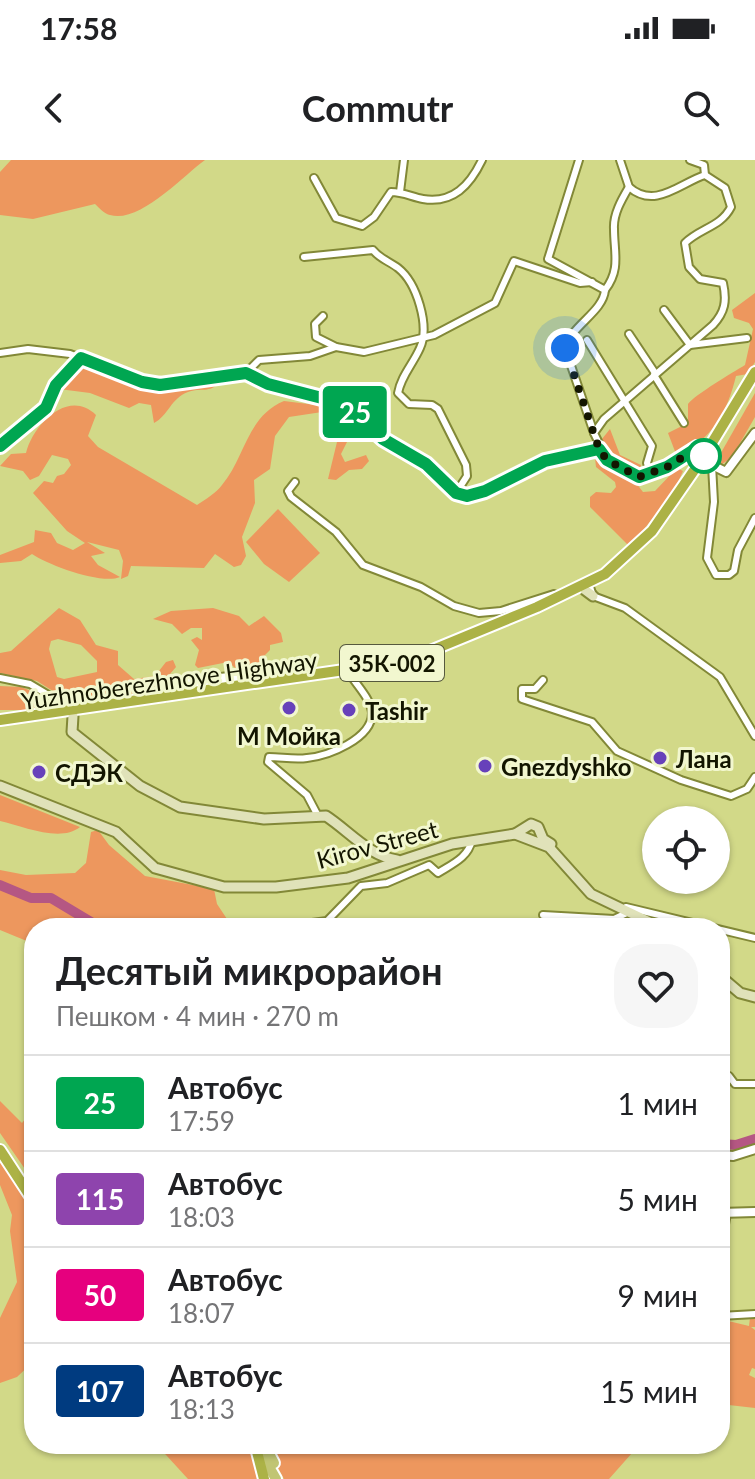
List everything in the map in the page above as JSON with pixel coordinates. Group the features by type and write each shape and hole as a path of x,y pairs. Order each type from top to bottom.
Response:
{"highway":[{"name":"Yuzhnoberezhnoye Highway","path":"72,711 408,665 591,593 649,539 706,461 754,378"},
{"name":"35К-002","path":"566,594 605,574 652,531 706,461"},
{"name":"Yuzhnoberezhnoye Highway","path":"72,711 406,661 566,594"},
{"path":"2,721 72,711"},
{"path":"0,1141 24,1186"},
{"path":"4,1153 24,1178"},
{"path":"261,1454 266,1479"}],"main road":[{"path":"72,711 72,732 140,786 180,807 264,819 317,814 335,822 387,859 401,861"},
{"name":"Kirov Street","path":"0,786 116,832 155,868 224,887 276,887 348,878 355,873 472,840 515,834 531,824 539,828 542,840 592,891 625,909"},
{"path":"625,909 643,918"},
{"path":"730,984 740,993 755,997"},
{"path":"265,1454 279,1479"}],"street":[{"path":"400,192 404,160"},
{"path":"314,178 336,218 362,226 374,217 387,195 400,192 427,200 444,199 463,190 482,160"},
{"path":"579,160 548,259 605,290"},
{"path":"620,160 629,187 616,213 613,227 617,266 602,301 576,328 565,348 599,449 621,469 639,477 651,475 697,448 706,461 714,502 707,558 716,575 729,575 734,571 738,550 755,518"},
{"path":"690,160 704,165 705,175"},
{"path":"629,187 655,197 705,175"},
{"path":"594,433 654,374 719,319 726,295 723,283 700,279 685,255 685,243 696,233 725,219 731,207 725,188 705,175"},
{"path":"304,257 373,250 380,258 400,269 423,310 424,337 398,393 409,404 432,405 438,409 466,465 467,476 456,493"},
{"path":"323,316 315,324 316,337 336,347 370,352 448,329 481,308 495,303 514,261 580,283 592,282"},
{"path":"664,310 690,345"},
{"path":"629,334 684,423"},
{"path":"690,345 747,338"},
{"path":"587,340 652,446 647,463 651,475"},
{"path":"246,373 259,360 310,356 336,347"},
{"path":"0,353 28,349 81,358 142,382 160,385 246,373 268,384 345,404 383,439 426,464 456,493 467,496 485,491 545,461 599,449"},
{"path":"0,446 46,408 56,385 81,358"},
{"path":"706,461 726,472 732,468 755,433"},
{"path":"295,482 288,491 291,497 336,532 363,565 421,587 454,606 479,613 490,612 566,594"},
{"path":"591,593 625,608 720,677 755,736"},
{"path":"317,814 307,795 268,762 269,757 308,758 346,746 362,732 369,723 371,709 350,674"},
{"path":"0,678 30,684 72,711"},
{"path":"543,680 535,689 522,689 522,699 592,722 617,751 681,780 731,796 747,789 755,777"},
{"path":"330,918 361,886 387,883 429,865 438,873 459,860 468,851 472,840"},
{"path":"355,873 377,861 366,847"},
{"path":"615,918 625,909 665,918"},
{"path":"543,915 596,918"},
{"path":"730,932 755,938"},
{"path":"730,1077 735,1084 755,1084"},
{"path":"730,1153 755,1149"},
{"path":"730,1213 755,1212"},
{"path":"730,1315 755,1314"}],"shaded area":[{"path":"11,160 205,160 160,197 134,212 122,216 110,215 95,204 33,219 0,215 0,172"},
{"path":"755,293 755,362 748,374 736,376 723,412 709,433 689,449 676,454 668,433 688,423 688,404 745,365 753,329 749,323 734,318 732,310"},
{"path":"82,366 159,389 219,382 212,388 182,395 154,423 151,405 139,403 129,408 90,393 59,389 70,371"},
{"path":"755,393 755,417 732,457 721,465 718,458"},
{"path":"284,401 332,407 350,415 353,430 341,454 345,462 366,455 369,461 362,469 349,470 336,480 328,479 337,442 337,418 322,412 289,417 275,436 270,469 254,480 255,503 242,537 246,556 241,565 234,567 215,554 204,568 131,566 128,576 121,579 123,561 119,550 87,542 105,553 91,556 98,565 120,577 88,576 32,554 21,561 0,563 0,555 34,542 35,530 51,533 57,543 73,550 85,543 67,531 33,493 44,481 53,483 57,476 64,474 71,465 68,459 52,455 39,476 30,480 23,471 0,466 11,454 26,453 36,431 53,413 74,406 96,415 88,436 98,447 197,505 222,485 262,417"},
{"path":"610,429 620,455 641,465 636,483 643,492 655,491 677,468 683,471 674,491 630,547 590,507 590,497 596,492 611,493 616,487 615,482 596,467 595,458 613,465 602,439"},
{"path":"278,509 320,553 289,582 264,564 246,542"},
{"path":"59,608 80,620 96,645 118,651 118,665 134,679 155,676 166,662 173,660 176,667 158,688 163,694 82,705 67,700 37,681 0,673 0,653 11,651","holes":["58,639 81,645 97,661 97,672 64,679 57,677 49,649 51,641"]},
{"path":"213,608 239,616 249,626 264,616 281,633 283,642 270,645 270,650 260,660 263,665 281,666 289,674 252,682 228,662 198,668 195,665 199,650 191,640 197,637 202,640 202,628 191,628 182,634 172,624 153,619 171,611"},
{"path":"0,686 21,687 34,692 45,703 45,710 0,710"},
{"path":"0,795 80,827 62,834 0,821"},
{"path":"98,830 109,845 145,876 214,889 217,904 226,918 24,918 24,940 0,930 0,870 26,875 75,873 86,863 91,832"},
{"path":"0,1101 22,1123 24,1120 24,1168 0,1133"},
{"path":"0,1160 24,1198 24,1370 17,1377 0,1383 0,1318 17,1282 10,1231 12,1215 0,1185"},
{"path":"750,1318 755,1319 755,1327 751,1327 755,1330 755,1369 752,1368 749,1375 755,1378 755,1408 730,1405 730,1321 749,1326"},
{"path":"165,1454 252,1454 257,1479 188,1479"},
{"path":"270,1454 631,1454 609,1479 284,1479"}],"waterway":[{"path":"0,885 31,898 51,898 84,918"},
{"path":"730,1145 755,1139"}],"bus line":[{"name":"25","path":"0,446 46,408 56,385 81,358 142,382 160,385 246,373 268,384 334,400 345,404 365,425 401,452 426,464 446,486 467,496 567,454 599,449 607,460 639,477 651,475 697,448 704,456"}],"place":[{"name":"М Мойка","path":"289,708"},
{"name":"Tashir","path":"349,710"},
{"name":"Лана","path":"660,758"},
{"name":"Gnezdyshko","path":"485,766"},
{"name":"СДЭК","path":"39,772"}],"route":[{"path":"565,348 599,449 607,460 639,477 651,475 697,448 704,456"}]}
